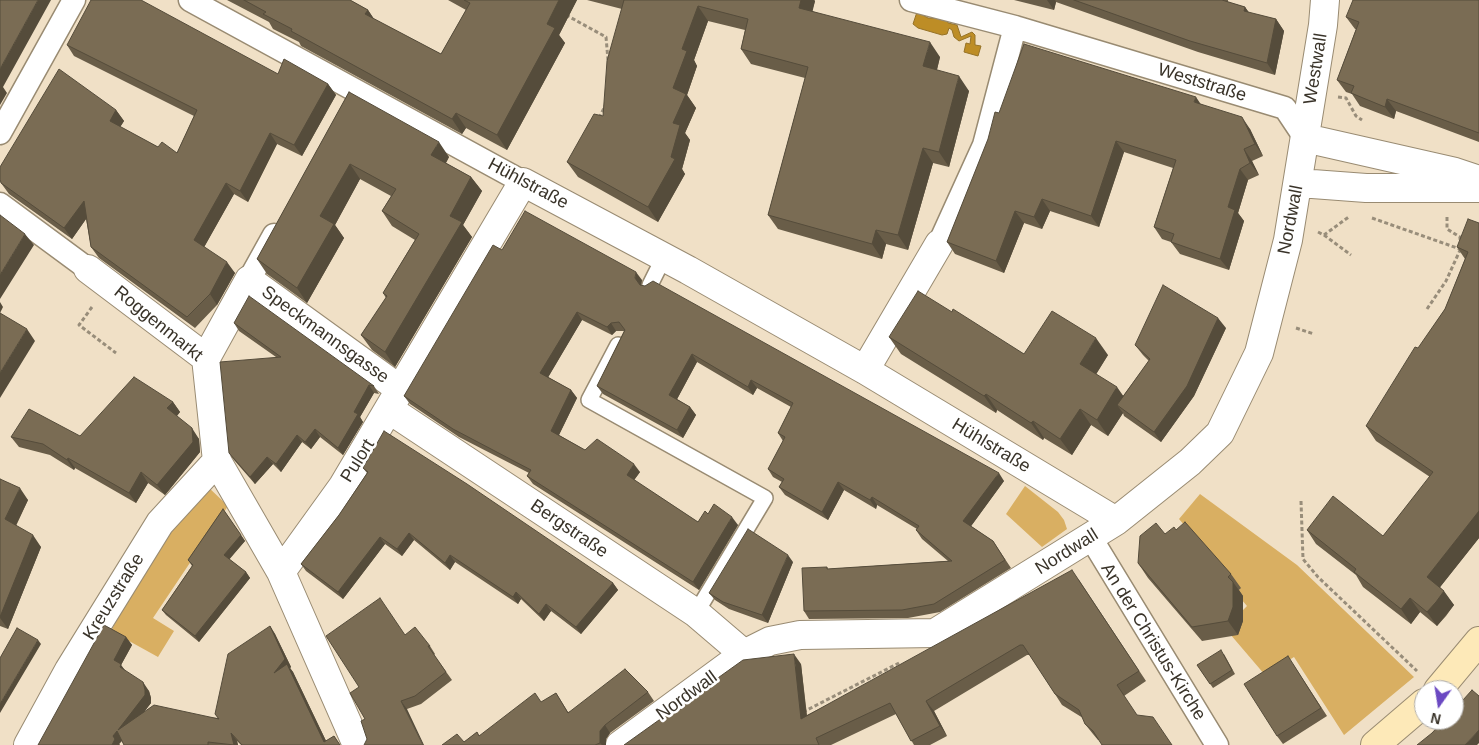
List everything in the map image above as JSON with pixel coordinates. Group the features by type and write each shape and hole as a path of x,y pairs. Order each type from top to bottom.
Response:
{"main road":[{"path":"1446,680 1479,641"},
{"path":"1374,745 1414,711"}],"street":[{"path":"0,133 74,0"},
{"name":"Hühlstraße","path":"190,0 349,98 523,182 664,257 865,370 1116,521"},
{"name":"Weststraße","path":"911,0 1015,27 1285,108 1305,138"},
{"name":"Westwall","path":"1305,138 1323,26 1325,0"},
{"path":"865,370 939,244 984,144 1015,27"},
{"path":"1305,138 1455,172 1479,180"},
{"name":"Nordwall","path":"620,745 744,654 770,641 800,635 935,633 1116,521 1190,462 1220,433 1258,354 1288,240 1305,138"},
{"name":"Pulort","path":"281,572 343,486 523,182"},
{"path":"1299,183 1366,188 1446,186 1479,188"},
{"name":"Roggenmarkt","path":"0,204 206,358 217,461 281,572"},
{"name":"Speckmannsgasse","path":"206,358 284,216"},
{"name":"Speckmannsgasse","path":"249,280 395,400"},
{"name":"Bergstraße","path":"395,400 696,613 744,654"},
{"name":"Kreuzstraße","path":"28,745 70,670 160,523 217,461"},
{"name":"An der Christus-Kirche","path":"1090,538 1217,745"},
{"path":"281,572 358,745"}],"lane":[{"path":"650,285 664,257"},
{"path":"621,339 589,400 766,498 696,613"}],"path":[{"path":"564,14 606,37 608,63"},
{"path":"597,122 606,104"},
{"path":"1427,309 1446,281 1461,249 1460,237 1448,229 1446,186"},
{"path":"1324,235 1351,255"},
{"path":"98,276 79,325 116,352"},
{"path":"1302,502 1303,559 1318,577 1427,680"},
{"path":"799,714 896,666 903,660"}],"shaded area":[{"path":"917,12 928,18 948,19 948,23 957,25 961,37 972,32 975,35 975,45 981,46 978,56 964,52 966,43 970,44 971,36 959,41 954,37 952,30 949,28 947,34 942,35 918,28 913,24"},
{"path":"206,485 228,506 153,618 174,631 158,657 111,631 151,557"},
{"path":"1025,486 1058,512 1064,520 1067,529 1042,547 1006,514"},
{"path":"1200,494 1297,565 1414,677 1344,735 1294,657 1265,675 1230,634 1240,613 1247,606 1236,593 1240,589 1179,519"}],"building":[{"path":"0,0 38,0 0,69"},
{"path":"91,0 141,0 278,74 284,59 328,84 294,145 270,133 240,191 226,183 194,240 227,262 210,294 187,317 91,247 84,201 64,228 1,183 0,167 59,69 116,110 110,121 158,147 162,142 177,153 197,110 67,45"},
{"path":"244,0 350,0 368,10 365,14 441,54 470,3 464,0 559,0 547,24 555,28 497,135 456,113 452,119 291,31 292,29 263,14 266,12"},
{"path":"624,0 801,0 799,8 930,42 923,66 959,76 939,152 923,148 898,235 876,230 872,244 768,215 808,67 741,49 748,19 698,6 682,49 687,51 673,88 686,94 673,123 680,125 671,157 675,159 648,207 567,162 594,114 603,116 607,61"},
{"path":"1074,0 1222,0 1245,7 1244,11 1276,19 1267,63 1190,41"},
{"path":"1353,0 1479,0 1479,133 1387,99 1385,107 1351,93 1354,86 1337,80 1359,22 1346,17"},
{"path":"1024,44 1196,97 1194,102 1242,117 1255,144 1244,149 1250,163 1240,169 1228,207 1235,210 1220,259 1171,242 1174,234 1154,227 1176,160 1116,141 1091,216 1042,199 1034,217 1015,211 996,261 947,242 988,139 995,112 999,113"},
{"path":"349,92 439,142 431,155 471,177 450,216 462,222 385,352 361,335 387,296 383,293 419,234 382,211 396,189 350,164 320,216 334,224 297,288 257,259"},
{"path":"525,211 636,272 635,278 640,285 645,286 653,281 999,473 963,521 993,541 1005,560 934,604 902,610 804,611 802,568 827,567 827,569 952,561 916,530 919,526 872,497 870,500 838,482 822,512 779,487 784,479 768,469 785,437 778,433 793,403 751,380 748,387 692,354 669,395 690,407 677,430 597,386 625,330 619,322 611,323 607,327 577,312 540,373 571,390 551,431 585,450 597,439 634,464 627,475 698,522 705,511 708,514 714,504 732,517 693,582 527,476 531,470 453,429 404,396 493,245 502,250"},
{"path":"0,215 25,234 0,275"},
{"path":"1468,219 1479,223 1479,511 1427,577 1444,591 1436,602 1427,612 1410,598 1401,609 1354,572 1356,569 1307,530 1333,496 1383,536 1433,472 1366,426 1415,347 1418,348 1445,309 1468,252 1457,247"},
{"path":"1163,285 1218,318 1187,386 1154,432 1117,405 1150,359 1135,345"},
{"path":"918,291 952,312 953,309 1024,354 1052,311 1096,338 1080,364 1117,387 1097,420 1080,409 1060,439 986,394 984,396 889,337"},
{"path":"249,296 374,386 369,385 354,412 358,414 338,448 315,429 305,442 297,435 276,464 267,457 250,477 229,453 220,362 281,357 234,323"},
{"path":"0,313 27,329 0,373"},
{"path":"134,377 173,402 167,408 192,428 193,442 157,485 141,472 129,493 68,458 67,460 43,444 11,437 29,409 80,436"},
{"path":"384,431 467,484 613,583 576,627 546,604 539,614 516,592 513,597 450,555 445,563 409,533 397,549 380,537 338,592 301,564 339,515 368,472 363,468"},
{"path":"0,479 20,488 5,519 33,535 0,617"},
{"path":"223,509 241,535 224,555 246,572 195,636 162,610 193,565 188,560"},
{"path":"1185,522 1231,574 1228,577 1233,582 1233,607 1228,621 1192,627 1138,563 1140,536 1156,523 1165,534 1174,527 1176,530"},
{"path":"748,529 788,555 762,615 723,602 709,593"},
{"path":"1072,570 1139,671 1117,685 1137,715 1153,717 1172,745 1102,745 1093,731 1085,724 1079,710 1055,694 1023,645 1020,645 926,701 940,726 911,741 890,703 816,738 819,745 624,745 743,660 794,654 801,719"},
{"path":"380,598 405,635 415,627 430,646 428,646 446,672 415,696 401,701 423,745 364,745 367,739 361,721 365,719 350,693 359,687 326,636"},
{"path":"104,625 126,637 114,660 121,664 120,667 143,682 145,690 145,695 118,730 154,705 219,719 215,714 228,654 270,626 285,659 274,673 287,664 324,742 334,736 340,745 242,745 231,733 234,745 208,742 208,745 124,745 117,731 113,736 115,739 112,745 38,745"},
{"path":"17,628 38,640 0,704 0,658"},
{"path":"1221,650 1232,670 1210,684 1197,665"},
{"path":"1288,656 1321,708 1277,736 1244,684"},
{"path":"625,669 648,692 605,725 600,731 600,743 595,745 442,745 457,734 464,742 477,732 479,736 535,693 541,702 556,693 568,713"},
{"path":"1472,690 1479,696 1479,730 1465,745 1417,745 1435,730 1464,730 1464,699"}]}
